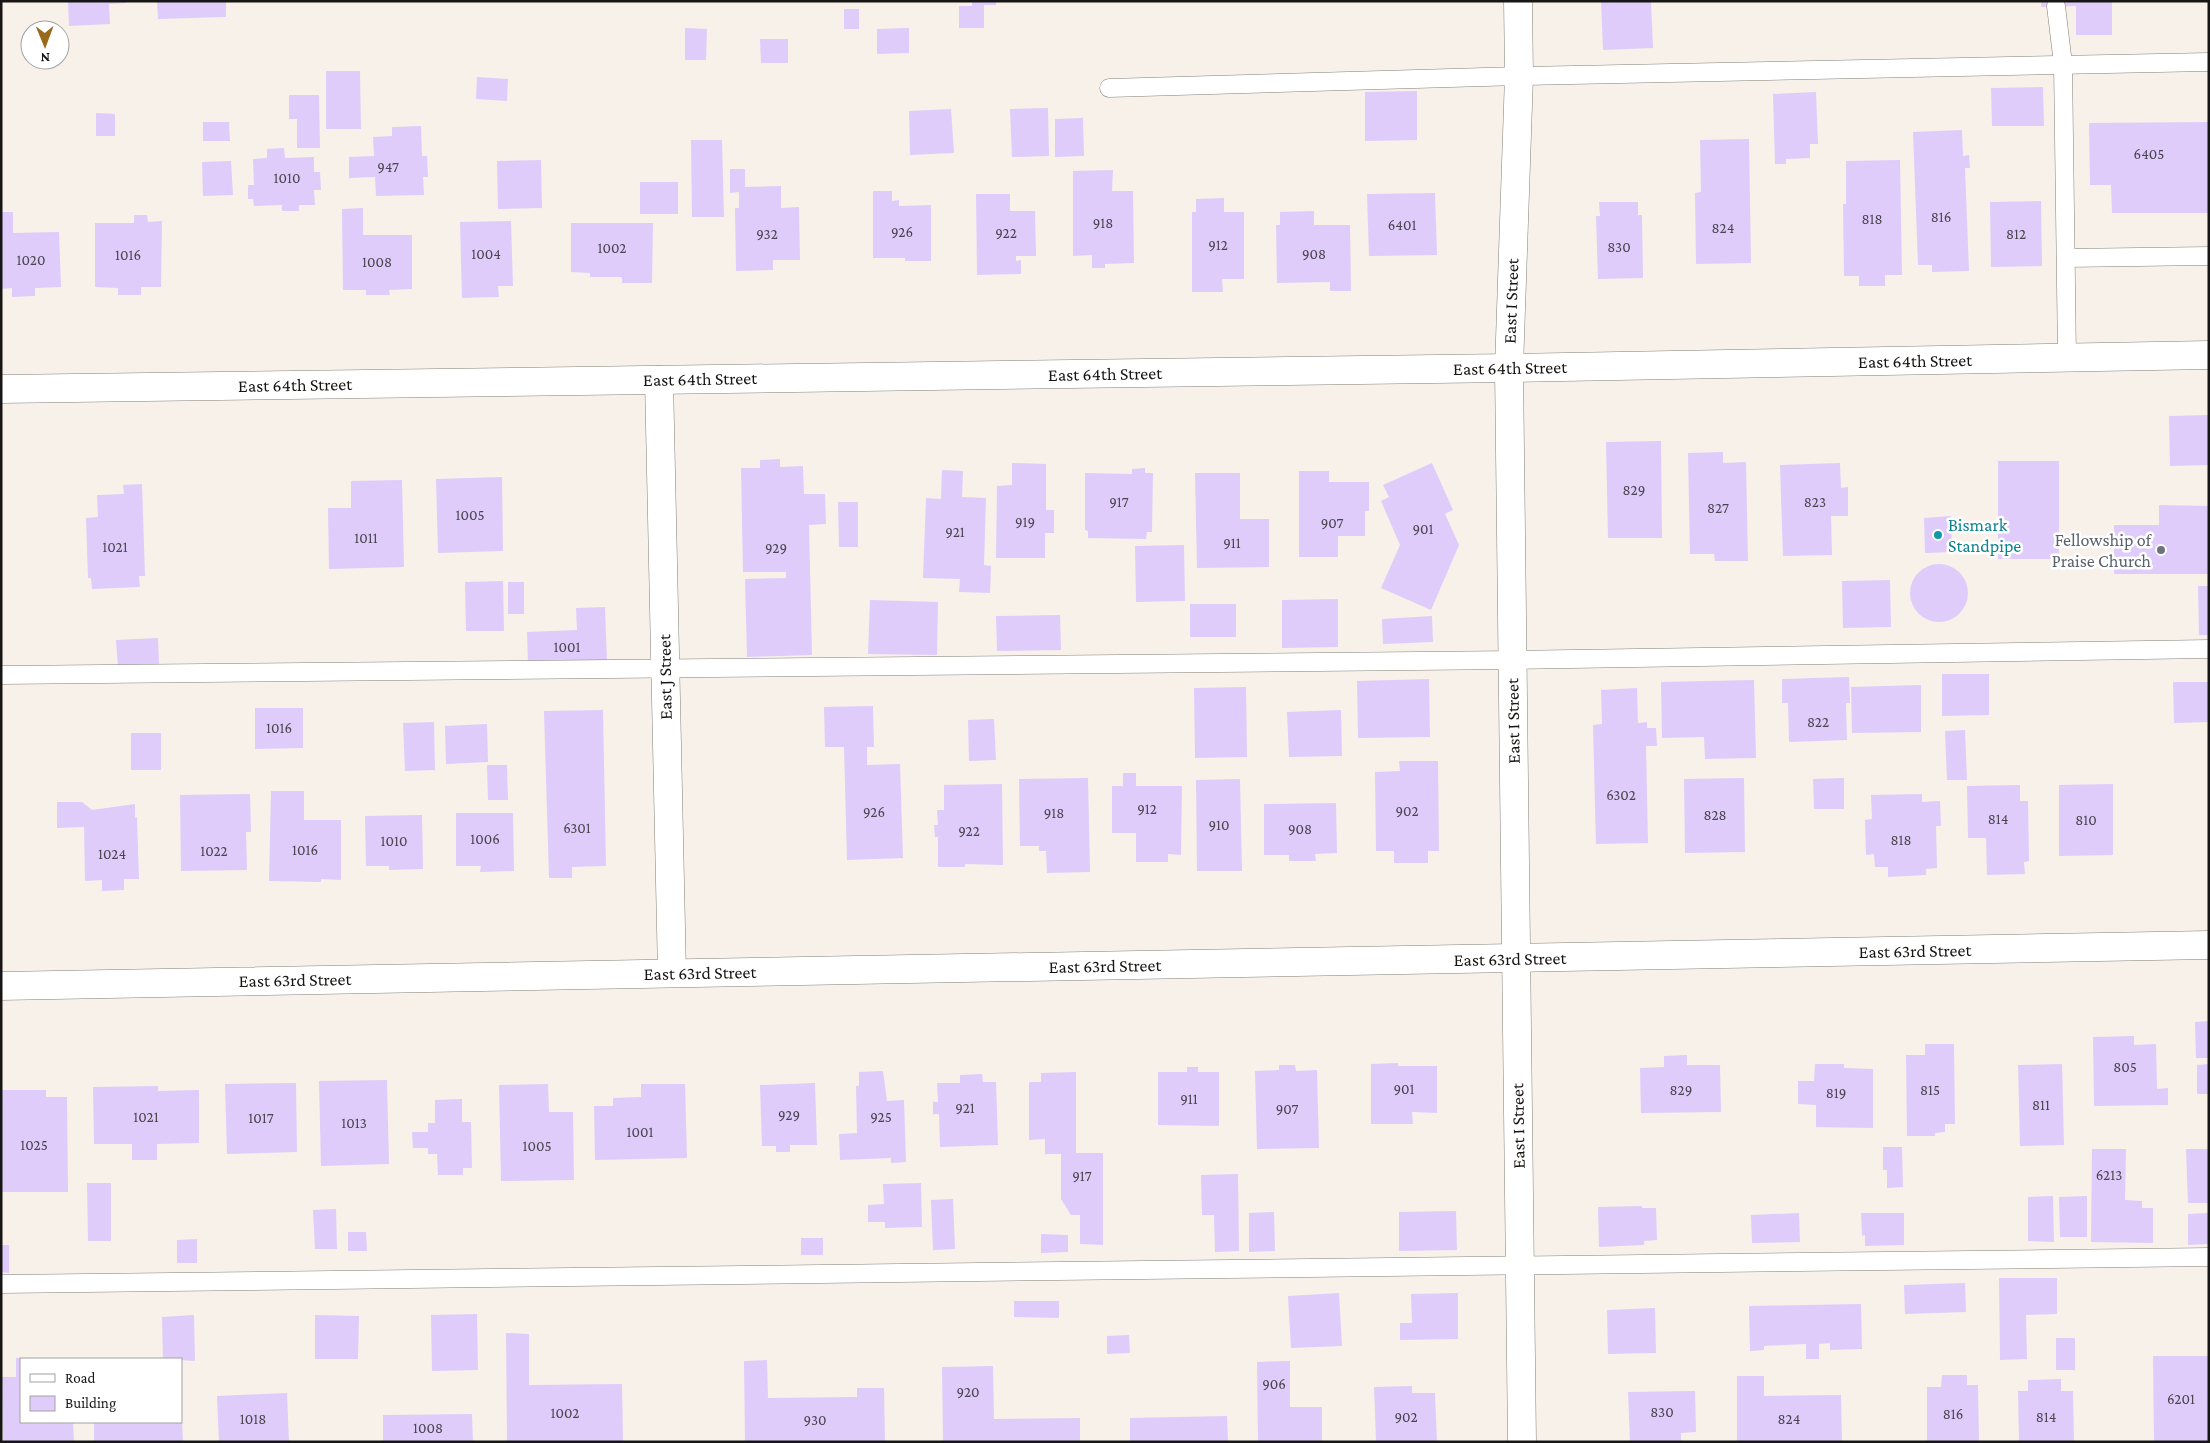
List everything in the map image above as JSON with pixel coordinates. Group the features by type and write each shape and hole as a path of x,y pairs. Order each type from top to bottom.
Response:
{"street":[{"name":"East I Street","path":"1518,1 1519,76 1509,368 1522,1442"},
{"name":"East 64th Street","path":"1,389 1509,368 2209,355"},
{"name":"East J Street","path":"659,380 672,973"},
{"name":"East 63rd Street","path":"1,986 2209,946"}],"lane":[{"path":"2056,6 2063,64 2067,358"},
{"path":"1109,88 1519,76 2209,62"},
{"path":"2066,258 2209,256"},
{"path":"1,675 1513,660 2209,649"},
{"path":"1,1284 2209,1257"}],"building":[{"path":"68,1 126,1 126,3 109,4 110,24 70,26"},
{"path":"157,1 226,1 226,17 158,19"},
{"path":"972,1 996,1 996,5 984,5 984,28 959,28 959,6 972,6"},
{"path":"1601,1 1651,1 1653,48 1603,50"},
{"path":"2041,1 2112,1 2112,35 2076,35 2076,6 2041,7"},
{"path":"844,9 859,9 859,29 844,29"},
{"path":"685,28 707,29 706,60 685,60"},
{"path":"909,28 909,53 877,54 877,29"},
{"path":"760,39 788,39 788,63 761,63"},
{"path":"326,71 360,71 361,129 326,129"},
{"path":"477,77 508,79 507,101 476,99"},
{"path":"2043,87 2044,126 1992,126 1991,88"},
{"path":"1417,91 1417,140 1365,141 1365,92"},
{"path":"1816,92 1818,144 1810,144 1810,158 1786,159 1786,164 1775,164 1773,94"},
{"path":"289,95 319,95 320,148 297,148 297,119 289,119"},
{"path":"1048,108 1049,156 1012,157 1010,109"},
{"path":"951,109 954,153 910,155 909,111"},
{"path":"96,113 115,114 115,136 96,136"},
{"path":"1083,118 1084,156 1055,157 1055,119"},
{"path":"203,122 229,122 230,141 203,141"},
{"path":"2209,122 2209,213 2112,213 2111,185 2090,185 2089,123"},
{"path":"421,126 422,156 427,156 428,177 423,177 424,195 376,196 375,177 349,178 349,157 374,156 373,137 392,136 392,127"},
{"path":"1962,130 1963,156 1969,155 1970,168 1965,168 1969,271 1932,272 1932,265 1918,265 1913,132"},
{"path":"1749,139 1751,263 1696,264 1695,193 1701,192 1700,140"},
{"path":"691,140 722,140 724,217 692,217"},
{"path":"284,148 285,158 314,157 314,172 320,172 321,190 314,190 315,205 299,205 299,211 282,211 282,205 254,206 253,199 248,199 248,185 254,185 253,159 267,158 267,149"},
{"path":"541,160 542,208 498,209 497,161"},
{"path":"1900,160 1902,275 1885,275 1885,286 1859,286 1859,276 1844,276 1843,204 1846,204 1846,161"},
{"path":"231,161 233,195 203,196 202,162"},
{"path":"730,169 745,169 745,187 781,186 781,208 799,207 800,260 773,260 773,270 736,271 735,208 739,208 739,192 730,193"},
{"path":"1113,170 1112,191 1133,191 1134,263 1105,264 1105,268 1092,268 1092,255 1073,256 1073,171"},
{"path":"640,182 678,182 678,214 640,214"},
{"path":"873,191 892,191 892,201 899,200 899,206 931,205 931,261 905,261 905,258 873,258"},
{"path":"1435,193 1437,255 1369,256 1367,194"},
{"path":"976,194 1010,194 1010,211 1035,211 1036,256 1016,256 1016,261 1021,260 1021,274 977,275"},
{"path":"1224,198 1224,212 1244,212 1244,279 1222,279 1223,292 1192,292 1192,212 1196,212 1196,199"},
{"path":"2041,201 2042,266 1991,267 1990,202"},
{"path":"1599,202 1638,202 1638,215 1642,215 1643,278 1598,279 1596,216 1600,216"},
{"path":"363,208 363,235 412,235 412,289 389,290 390,295 366,295 366,290 343,290 342,209"},
{"path":"1314,211 1314,225 1350,225 1351,291 1330,291 1330,282 1277,283 1276,225 1280,225 1280,212"},
{"path":"1,212 13,212 13,233 59,232 61,287 35,288 35,296 12,297 12,288 1,289"},
{"path":"134,215 147,215 148,222 162,221 161,287 141,287 141,295 118,295 118,288 95,287 95,223 134,223"},
{"path":"511,221 513,286 498,286 499,297 462,298 460,222"},
{"path":"571,223 653,223 652,283 622,283 622,277 590,277 590,273 571,272"},
{"path":"2209,415 2208,465 2170,466 2169,416"},
{"path":"1661,441 1662,538 1608,538 1606,442"},
{"path":"1723,452 1723,463 1746,462 1748,561 1715,561 1714,554 1690,554 1688,453"},
{"path":"780,459 780,467 803,466 804,494 825,494 826,524 809,525 812,655 747,657 745,579 786,578 786,572 743,572 741,468 760,468 760,460"},
{"path":"1998,461 2059,461 2059,559 1998,559"},
{"path":"1012,463 1046,464 1046,510 1054,510 1054,533 1045,533 1045,558 996,558 997,486 1012,485"},
{"path":"1432,463 1453,510 1445,514 1459,545 1431,610 1381,588 1400,545 1381,501 1389,497 1383,485"},
{"path":"1840,463 1841,488 1848,487 1848,516 1831,516 1832,555 1783,556 1780,465"},
{"path":"1145,468 1145,473 1153,473 1152,532 1147,532 1146,539 1088,538 1088,531 1085,530 1085,473 1132,474 1132,469"},
{"path":"942,470 963,471 962,497 986,498 984,565 991,566 990,593 959,592 960,579 923,578 926,498 941,499"},
{"path":"1299,471 1329,471 1329,482 1369,482 1369,511 1365,511 1365,536 1338,536 1338,557 1299,557"},
{"path":"1195,473 1240,473 1240,519 1269,519 1269,567 1197,568"},
{"path":"502,477 503,551 438,553 436,479"},
{"path":"402,480 404,567 329,569 328,508 351,508 351,481"},
{"path":"142,484 145,576 139,576 140,587 92,589 91,578 88,578 86,518 98,517 97,495 124,494 123,485"},
{"path":"838,502 858,502 858,547 839,547"},
{"name":"Fellowship of Praise Church","path":"2159,505 2209,506 2209,574 2114,574 2114,525 2159,525"},
{"name":"Bismark Standpipe","path":"1951,516 1952,552 1925,553 1924,518"},
{"path":"1184,545 1185,601 1136,602 1135,546"},
{"path":"1939,564 1955,569 1963,577 1968,593 1963,609 1955,617 1939,622 1923,617 1915,609 1910,593 1915,577 1923,569"},
{"path":"1890,580 1891,627 1843,628 1842,581"},
{"path":"503,581 504,631 466,631 465,582"},
{"path":"508,582 524,582 524,614 508,614"},
{"path":"2198,586 2209,586 2209,635 2199,635"},
{"path":"1338,599 1338,647 1282,648 1282,600"},
{"path":"870,600 938,602 937,655 868,654"},
{"path":"1190,604 1236,604 1236,637 1190,637"},
{"path":"605,607 607,663 528,664 527,632 577,630 576,608"},
{"path":"1060,615 1061,650 997,651 996,616"},
{"path":"1432,616 1433,642 1383,644 1382,619"},
{"path":"158,638 159,664 118,666 116,640"},
{"path":"1942,674 1989,674 1989,715 1942,716"},
{"path":"1849,677 1850,703 1846,703 1847,740 1789,742 1788,703 1782,703 1782,679"},
{"path":"1429,679 1430,737 1358,738 1357,681"},
{"path":"1754,680 1756,758 1705,759 1704,737 1662,738 1661,682"},
{"path":"2173,682 2209,682 2209,722 2174,723"},
{"path":"1921,685 1921,732 1852,733 1851,687"},
{"path":"1246,687 1247,757 1195,758 1194,688"},
{"path":"1637,688 1638,723 1647,722 1647,728 1656,728 1657,746 1646,746 1648,843 1596,844 1593,725 1602,724 1601,690"},
{"path":"873,706 874,747 867,747 867,765 900,764 903,858 847,860 844,747 825,747 824,707"},
{"path":"255,708 303,708 303,748 255,749"},
{"path":"603,710 606,866 572,867 572,878 549,878 544,711"},
{"path":"1341,710 1342,756 1289,757 1287,712"},
{"path":"994,719 996,760 969,761 968,720"},
{"path":"434,722 435,770 405,771 403,723"},
{"path":"487,724 488,762 446,764 445,726"},
{"path":"1965,730 1967,780 1947,780 1945,731"},
{"path":"131,733 161,733 161,770 131,770"},
{"path":"1399,761 1438,761 1439,851 1428,851 1428,863 1394,863 1394,851 1376,851 1375,772 1400,771"},
{"path":"487,765 507,765 508,800 488,800"},
{"path":"1123,773 1136,773 1136,786 1182,786 1181,855 1168,854 1168,862 1136,862 1136,833 1112,833 1112,786 1123,786"},
{"path":"1088,778 1090,872 1047,873 1046,851 1039,851 1039,846 1020,846 1019,779"},
{"path":"1744,778 1745,852 1685,853 1684,779"},
{"path":"1844,778 1844,809 1814,809 1813,779"},
{"path":"1240,779 1242,871 1197,871 1196,780"},
{"path":"1002,784 1003,865 965,864 965,867 938,867 938,837 935,837 934,825 938,825 937,810 944,810 944,785"},
{"path":"2113,784 2113,855 2059,856 2059,785"},
{"path":"2020,785 2020,801 2028,801 2029,861 2024,862 2025,874 1987,875 1986,838 1968,838 1967,786"},
{"path":"271,791 304,791 304,820 341,820 341,880 321,879 321,882 269,881"},
{"path":"250,794 251,832 246,832 247,870 181,871 180,795"},
{"path":"1922,794 1922,802 1940,801 1941,826 1936,826 1937,868 1926,869 1926,875 1888,877 1888,867 1875,867 1874,854 1866,855 1865,820 1872,819 1871,795"},
{"path":"57,802 82,802 92,810 135,804 139,879 124,879 124,890 102,891 102,880 85,881 84,827 57,828"},
{"path":"1336,803 1337,853 1315,854 1316,861 1289,861 1289,855 1264,855 1264,804"},
{"path":"456,813 513,813 514,871 480,872 481,866 456,866"},
{"path":"422,815 423,869 389,870 389,866 366,866 365,816"},
{"path":"2209,1021 2209,1058 2196,1058 2195,1022"},
{"path":"2134,1036 2134,1045 2156,1044 2157,1089 2168,1088 2168,1105 2094,1106 2093,1037"},
{"path":"1925,1044 1954,1044 1955,1124 1945,1124 1945,1132 1935,1133 1935,1136 1907,1136 1906,1055 1925,1055"},
{"path":"1687,1055 1687,1065 1720,1065 1721,1112 1641,1113 1640,1068 1664,1067 1664,1056"},
{"path":"1398,1063 1398,1066 1437,1066 1437,1113 1412,1112 1413,1124 1371,1124 1371,1064"},
{"path":"1815,1064 1844,1064 1844,1068 1873,1069 1873,1128 1816,1127 1816,1105 1798,1104 1798,1081 1814,1081"},
{"path":"2062,1064 2064,1145 2020,1146 2018,1065"},
{"path":"2209,1064 2209,1094 2197,1094 2197,1065"},
{"path":"1279,1065 1295,1065 1296,1071 1317,1070 1319,1148 1257,1149 1255,1071 1279,1070"},
{"path":"1187,1067 1198,1067 1198,1072 1219,1072 1219,1126 1158,1125 1158,1072 1187,1072"},
{"path":"883,1071 887,1101 904,1100 906,1162 891,1163 891,1158 840,1160 839,1134 857,1133 856,1086 859,1086 859,1072"},
{"path":"1076,1072 1076,1153 1103,1153 1103,1245 1080,1244 1080,1215 1071,1215 1061,1199 1061,1154 1045,1154 1045,1139 1029,1140 1029,1082 1041,1082 1041,1073"},
{"path":"982,1074 983,1082 996,1082 998,1145 940,1147 939,1114 933,1114 933,1102 938,1102 937,1083 960,1083 960,1075"},
{"path":"387,1080 389,1164 321,1166 319,1081"},
{"path":"296,1083 297,1152 227,1154 225,1084"},
{"path":"815,1083 817,1145 790,1145 790,1152 776,1152 776,1146 762,1146 760,1085"},
{"path":"548,1084 549,1112 573,1112 574,1180 501,1181 499,1085"},
{"path":"641,1084 685,1084 687,1158 595,1160 594,1106 613,1106 613,1098 641,1097"},
{"path":"158,1086 158,1091 199,1090 199,1143 157,1144 157,1160 132,1160 132,1144 94,1144 93,1087"},
{"path":"1,1090 46,1090 46,1097 67,1097 68,1192 1,1192"},
{"path":"462,1099 462,1122 471,1122 472,1168 463,1168 463,1175 438,1175 437,1154 428,1154 428,1148 413,1148 412,1132 428,1132 428,1123 435,1123 435,1100"},
{"path":"1883,1147 1902,1147 1903,1187 1887,1188 1887,1170 1883,1170"},
{"path":"2092,1149 2126,1149 2125,1200 2142,1201 2142,1208 2153,1208 2153,1243 2091,1242"},
{"path":"2186,1149 2209,1149 2209,1203 2188,1203"},
{"path":"1238,1174 1239,1251 1215,1252 1214,1215 1202,1215 1201,1175"},
{"path":"87,1183 111,1183 111,1241 88,1241"},
{"path":"921,1183 922,1227 885,1228 885,1222 868,1222 868,1205 884,1204 883,1184"},
{"path":"2053,1196 2054,1242 2028,1241 2028,1197"},
{"path":"2087,1196 2087,1237 2060,1237 2059,1197"},
{"path":"953,1199 955,1249 933,1250 931,1200"},
{"path":"1642,1206 1642,1208 1656,1208 1657,1240 1644,1241 1644,1245 1599,1247 1598,1207"},
{"path":"336,1209 337,1249 315,1249 313,1210"},
{"path":"1456,1211 1457,1250 1399,1251 1399,1212"},
{"path":"1274,1212 1275,1251 1249,1252 1249,1213"},
{"path":"1799,1213 1800,1242 1752,1243 1751,1215"},
{"path":"1861,1213 1904,1213 1904,1245 1865,1246 1865,1235 1862,1236"},
{"path":"2209,1213 2209,1244 2188,1245 2188,1214"},
{"path":"348,1232 366,1232 367,1251 348,1251"},
{"path":"1041,1234 1068,1235 1068,1252 1041,1253"},
{"path":"801,1238 823,1238 823,1255 801,1255"},
{"path":"197,1239 197,1263 177,1263 177,1240"},
{"path":"1,1245 9,1245 9,1273 1,1272"},
{"path":"1999,1278 2057,1278 2057,1314 2026,1315 2027,1359 2000,1360"},
{"path":"1965,1283 1966,1312 1905,1314 1904,1285"},
{"path":"1339,1293 1342,1346 1291,1348 1288,1296"},
{"path":"1458,1293 1458,1339 1400,1340 1400,1323 1412,1323 1411,1294"},
{"path":"1014,1301 1059,1301 1059,1318 1014,1317"},
{"path":"1861,1304 1862,1349 1830,1350 1830,1343 1819,1344 1819,1359 1806,1359 1806,1344 1764,1346 1764,1350 1750,1351 1749,1306"},
{"path":"1655,1308 1656,1353 1608,1354 1607,1310"},
{"path":"477,1314 478,1370 432,1371 431,1315"},
{"path":"194,1315 195,1361 182,1360 182,1358 163,1358 162,1317"},
{"path":"315,1315 359,1316 358,1359 315,1359"},
{"path":"506,1333 529,1334 529,1385 622,1384 623,1442 507,1442"},
{"path":"1129,1335 1130,1353 1107,1354 1107,1336"},
{"path":"2056,1338 2075,1338 2075,1370 2056,1370"},
{"path":"2153,1356 2209,1356 2209,1442 2154,1442"},
{"path":"16,1358 20,1358 20,1423 73,1423 74,1442 3,1442 2,1377 16,1377"},
{"path":"767,1360 768,1398 857,1397 857,1388 884,1388 885,1442 745,1442 744,1361"},
{"path":"1290,1361 1290,1407 1322,1407 1322,1442 1258,1442 1257,1362"},
{"path":"993,1366 994,1419 1080,1418 1080,1442 943,1442 942,1367"},
{"path":"1942,1375 1967,1375 1967,1385 1978,1385 1979,1442 1927,1442 1927,1387 1941,1387"},
{"path":"1737,1376 1764,1376 1764,1396 1841,1395 1842,1442 1737,1442"},
{"path":"2061,1379 2061,1391 2073,1391 2074,1442 2019,1442 2018,1391 2028,1391 2028,1380"},
{"path":"1412,1386 1412,1393 1435,1393 1437,1442 1376,1442 1374,1387"},
{"path":"1695,1391 1696,1432 1681,1433 1681,1442 1630,1442 1628,1392"},
{"path":"287,1393 289,1442 219,1442 217,1396"},
{"path":"472,1414 473,1442 383,1442 383,1415"},
{"path":"1227,1416 1228,1442 1130,1442 1130,1418"},
{"path":"182,1422 183,1442 94,1442 94,1423"}],"place":[{"name":"Bismark Standpipe","path":"1938,535"},
{"name":"Fellowship of Praise Church","path":"2161,550"}]}
